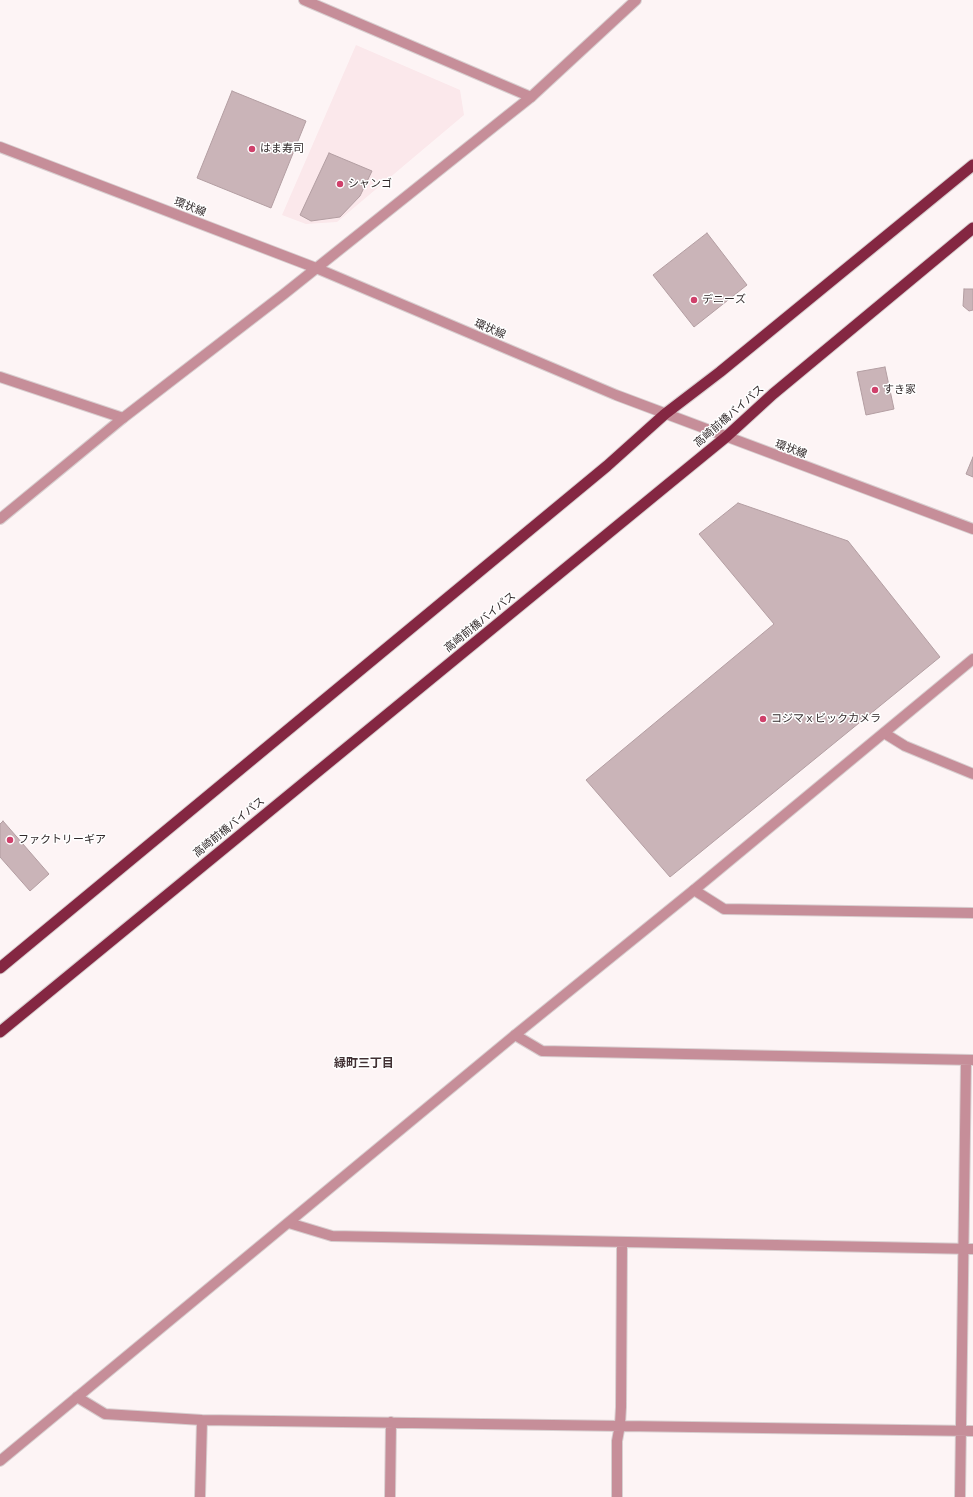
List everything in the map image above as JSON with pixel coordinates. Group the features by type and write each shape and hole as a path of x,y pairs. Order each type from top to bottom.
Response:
{"highway":[{"path":"0,968 607,466 665,414 720,372 973,165"},
{"name":"高崎前橋バイパス","path":"0,1032 726,437 774,394 973,228"}],"street":[{"path":"304,0 531,97"},
{"path":"0,519 123,418 316,268 531,97 636,0"},
{"name":"環状線","path":"0,147 316,268 616,395 973,529"},
{"path":"0,377 123,418"},
{"path":"0,1461 515,1035 694,890 973,660"},
{"path":"884,733 905,746 973,774"},
{"path":"694,890 724,909 973,913"},
{"path":"515,1035 542,1052 969,1060 969,1249 960,1497"},
{"path":"288,1223 332,1236 969,1249"},
{"path":"617,1497 617,1441 620,1425 621,1399 622,1243"},
{"path":"77,1397 105,1414 202,1420 973,1431"},
{"path":"200,1497 202,1420"},
{"path":"390,1497 391,1422"}],"shaded area":[{"path":"356,45 460,90 464,115 337,222 306,224 282,215"}],"building":[{"name":"はま寿司","path":"232,91 306,121 271,208 197,178"},
{"name":"シャンゴ","path":"329,153 372,171 360,196 340,217 311,221 300,215"},
{"path":"707,233 747,285 694,327 653,275"},
{"path":"964,289 973,289 973,310 969,311 963,306"},
{"name":"すき家","path":"885,367 894,409 866,415 857,372"},
{"path":"973,457 973,477 966,474"},
{"name":"コジマｘビックカメラ","path":"738,503 848,541 940,657 670,877 586,780 774,624 699,534"},
{"name":"ファクトリーギア","path":"3,821 49,874 30,891 0,857 0,824"}],"place":[{"name":"はま寿司","path":"252,149"},
{"name":"シャンゴ","path":"340,184"},
{"name":"デニーズ","path":"694,300"},
{"name":"すき家","path":"875,390"},
{"name":"コジマｘビックカメラ","path":"763,719"},
{"name":"ファクトリーギア","path":"10,840"}],"district":[{"name":"緑町三丁目","path":"364,1063"}]}
